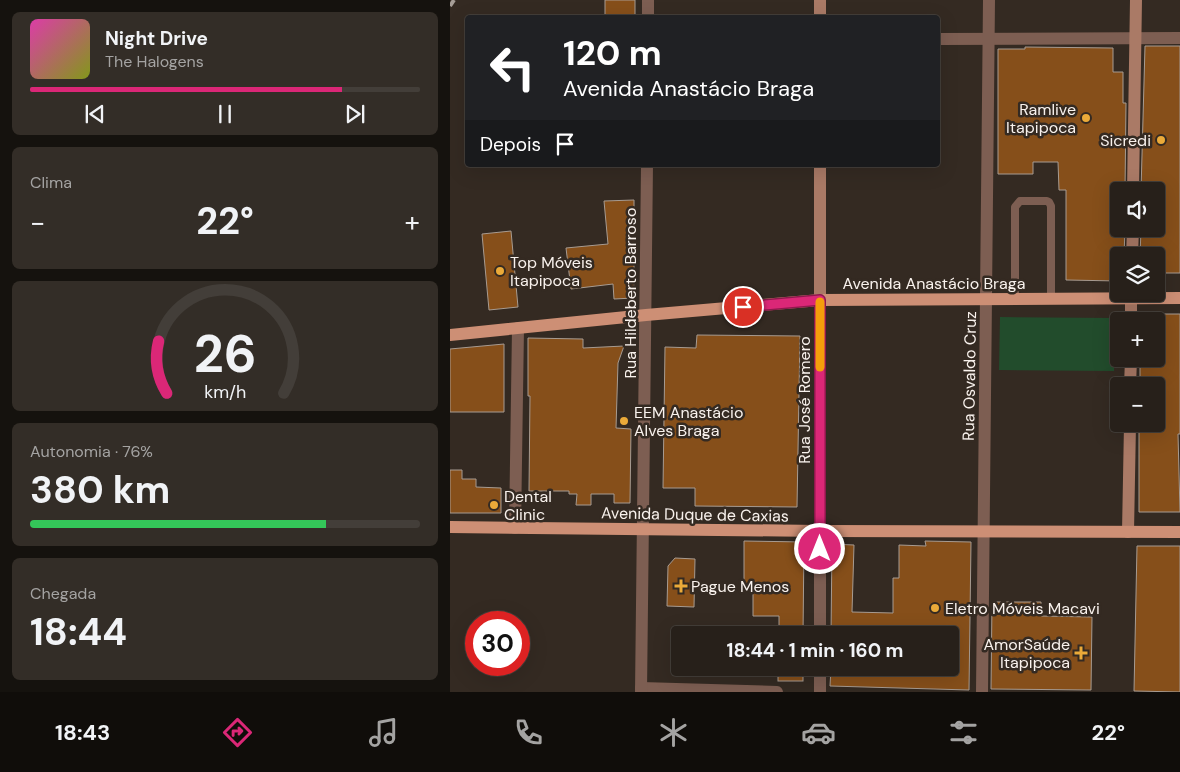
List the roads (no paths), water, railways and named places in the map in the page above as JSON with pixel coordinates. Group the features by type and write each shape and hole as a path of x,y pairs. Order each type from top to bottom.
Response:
{"main road":[{"name":"Avenida Anastácio Braga","path":"450,335 820,300 1051,299 1110,297"},
{"name":"Avenida Anastácio Braga","path":"1165,297 1180,298"},
{"name":"Avenida Duque de Caxias","path":"450,527 643,530 1180,532"}],"street":[{"path":"648,0 648,15"},
{"path":"820,0 820,15"},
{"name":"Rua Osvaldo Cruz","path":"982,692 989,0"},
{"path":"1133,182 1136,0"},
{"path":"940,39 1180,38"},
{"name":"Rua Hildeberto Barroso","path":"641,690 647,167"},
{"name":"Rua José Romero","path":"820,167 820,626"},
{"path":"515,528 518,328"},
{"path":"1128,532 1130,432"},
{"path":"820,676 820,692"},
{"path":"641,690 778,692"}],"lane":[{"path":"1015,299 1016,207 1020,201 1046,201 1051,206 1051,299"}],"railway":[{"path":"450,6 454,0"}],"place":[{"name":"Ramlive Itapipoca","path":"1086,118"},
{"name":"Sicredi","path":"1161,140"},
{"name":"Top Móveis Itapipoca","path":"500,271"},
{"name":"EEM Anastácio Alves Braga","path":"624,421"},
{"name":"Dental Clinic","path":"494,505"},
{"name":"Pague Menos","path":"681,586"},
{"name":"Eletro Móveis Macavi","path":"935,608"},
{"name":"AmorSaúde Itapipoca","path":"1081,653"}]}
